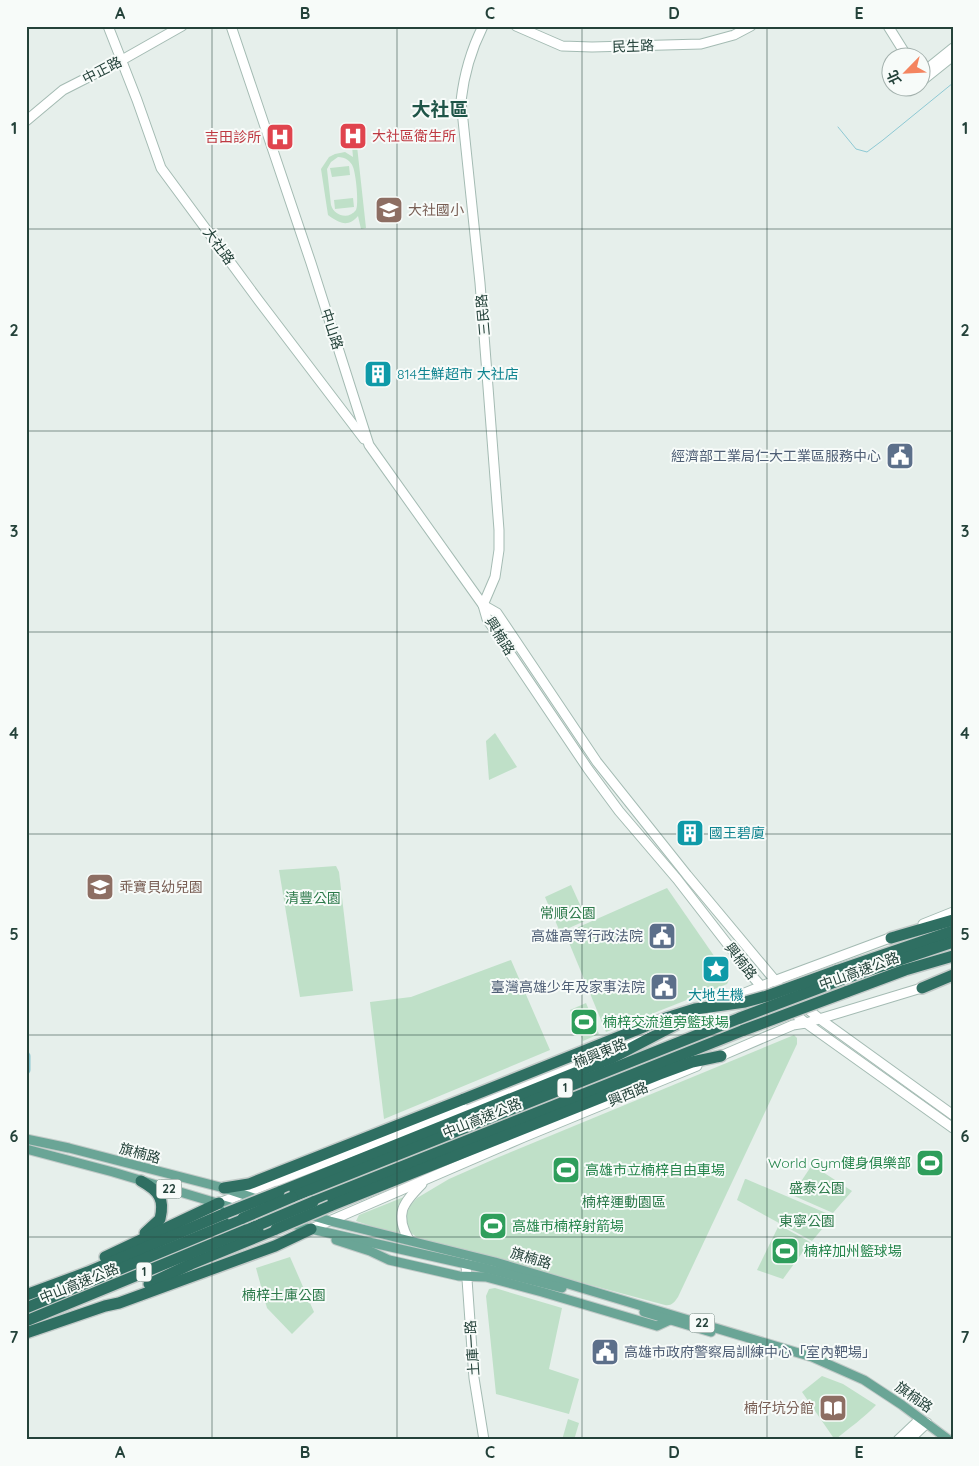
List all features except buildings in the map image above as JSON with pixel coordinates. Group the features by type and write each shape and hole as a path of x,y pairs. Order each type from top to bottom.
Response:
{"highway":[{"path":"891,938 953,920"},
{"path":"224,1188 249,1184 673,1016 695,1009 744,1002 838,976 953,932"},
{"name":"中山高速公路","path":"26,1321 313,1202 376,1183 393,1163 838,976 953,942"},
{"name":"中山高速公路","path":"26,1308 292,1197 366,1162 393,1163 905,970 953,956"},
{"path":"922,988 953,975"},
{"path":"393,1163 612,1058 692,1016"},
{"path":"393,1163 692,1062 721,1056"},
{"path":"26,1295 88,1272 279,1192 366,1162"},
{"path":"81,1269 148,1232 160,1219 162,1211 157,1192 141,1181"},
{"path":"105,1306 120,1297 192,1264 330,1206 376,1183"},
{"path":"26,1295 219,1203"},
{"path":"26,1333 119,1303 274,1246 311,1229"}],"main road":[{"name":"旗楠路","path":"26,1139 69,1148 224,1188 330,1221 409,1240 472,1261 792,1356 849,1378 949,1440"},
{"name":"旗楠路","path":"26,1149 95,1166 227,1207 311,1229 472,1261 495,1262 812,1357 864,1380 902,1405 939,1440"},
{"name":"旗楠路","path":"311,1229 389,1260 459,1276 486,1277 657,1326 670,1320"}],"street":[{"name":"大社路","path":"108,26 161,168 369,445"},
{"name":"中正路","path":"26,120 63,90 122,60 182,26"},
{"name":"中山路","path":"231,26 311,263 369,445 483,605"},
{"name":"三民路","path":"483,26 464,73 461,100 480,283 499,530 499,550 495,577 483,605"},
{"name":"民生路","path":"516,26 562,46 592,48 701,44 734,35 751,26"},
{"path":"888,26 902,48"},
{"path":"932,68 953,48"},
{"path":"932,70 953,56"},
{"name":"興楠路","path":"483,605 497,613 597,762 686,875 774,981 820,1019 953,1115"},
{"name":"興楠路","path":"483,605 487,618 588,769 619,811 652,849 761,986 806,1023 953,1128"},
{"name":"楠興東路","path":"219,1203 403,1132 692,1016 761,986 891,938 953,912"},
{"name":"興西路","path":"311,1229 524,1137 793,1025 806,1023 953,980"},
{"path":"409,1240 402,1226 402,1212 410,1197 426,1180"},
{"name":"土庫一路","path":"472,1261 470,1277 474,1378 484,1440"},
{"name":"土庫一路","path":"470,1277 480,1378 489,1440"},
{"path":"898,1440 923,1424"},
{"path":"910,1440 923,1424"}],"green space":[{"path":"352,146 357,146 366,228 361,229 358,216 351,222 343,223 328,215 321,169 329,157 335,154 345,152 353,157","holes":["341,157 351,163 357,189 356,210 346,216 335,212 331,205 327,169 331,162"]},
{"path":"349,166 350,175 332,177 330,168"},
{"path":"353,198 354,207 335,209 334,200"},
{"path":"495,733 517,767 489,780 486,741"},
{"name":"清豐公園","path":"336,866 339,872 353,991 300,997 279,870"},
{"name":"常順公園","path":"571,885 587,920 560,932 545,897"},
{"path":"667,888 729,980 727,984 606,1032 565,933"},
{"path":"511,960 550,1050 384,1119 370,1002 411,997"},
{"name":"楠梓交流道旁籃球場","path":"586,1003 599,1034 583,1041 570,1010"},
{"name":"楠梓運動園區","path":"794,1035 797,1038 797,1044 678,1297 671,1304 665,1305 419,1239 410,1232 407,1213 410,1206 417,1198 449,1179"},
{"name":"盛泰公園","path":"812,1165 852,1191 833,1213 792,1195"},
{"name":"東寧公園","path":"745,1179 833,1216 812,1241 737,1200"},
{"path":"409,1195 401,1236 356,1221 359,1215"},
{"name":"楠梓加州籃球場","path":"779,1225 810,1242 783,1279 757,1270"},
{"name":"楠梓土庫公園","path":"290,1257 314,1312 292,1334 267,1308 256,1268"},
{"path":"495,1288 562,1308 549,1369 579,1379 569,1414 496,1394 486,1296 489,1289"},
{"path":"822,1376 843,1384 876,1405 835,1440 802,1392"},
{"path":"568,1419 579,1423 574,1440 562,1440"}],"waterway":[{"path":"838,127 856,149 867,152 953,83"},
{"path":"26,1056 26,1070"}],"place":[{"name":"大社區衛生所","path":"353,136"},
{"name":"吉田診所","path":"280,137"},
{"name":"大社國小","path":"389,210"},
{"name":"814生鮮超市 大社店","path":"378,374"},
{"name":"經濟部工業局仁大工業區服務中心","path":"900,456"},
{"name":"國王碧廈","path":"690,833"},
{"name":"乖寶貝幼兒園","path":"100,887"},
{"name":"高雄高等行政法院","path":"662,936"},
{"name":"大地生機","path":"716,969"},
{"name":"臺灣高雄少年及家事法院","path":"664,987"},
{"name":"楠梓交流道旁籃球場","path":"584,1022"},
{"name":"World Gym健身俱樂部","path":"930,1163"},
{"name":"高雄市立楠梓自由車場","path":"566,1170"},
{"name":"高雄市楠梓射箭場","path":"493,1226"},
{"name":"楠梓加州籃球場","path":"785,1251"},
{"name":"高雄市政府警察局訓練中心「室內靶場」","path":"605,1352"},
{"name":"楠仔坑分館","path":"833,1408"}],"district":[{"name":"大社區","path":"440,109"}]}
